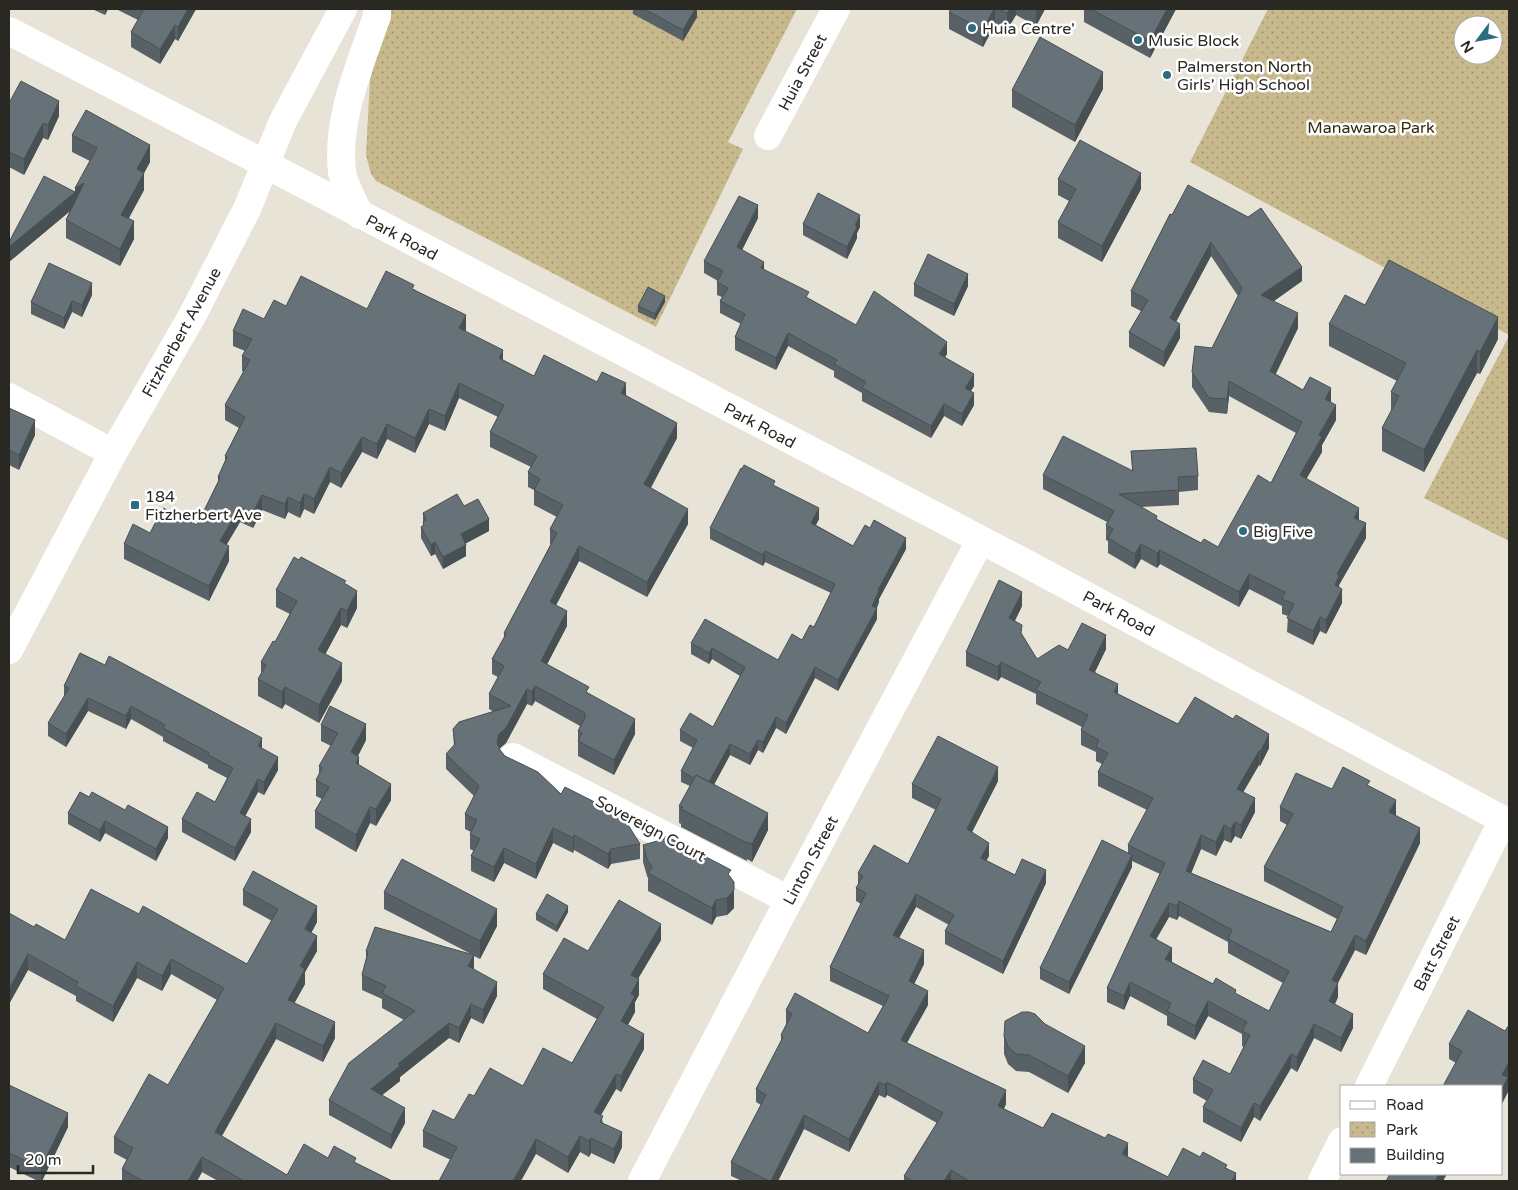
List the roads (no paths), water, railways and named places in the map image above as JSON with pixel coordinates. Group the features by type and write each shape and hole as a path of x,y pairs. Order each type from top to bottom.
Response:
{"main road":[{"name":"Fitzherbert Avenue","path":"9,650 114,453 192,316 247,209 267,165 283,121 343,9"},
{"path":"360,214 342,174 341,153 350,96 378,9"},
{"name":"Huia Street","path":"768,136 836,9"},
{"name":"Park Road","path":"9,31 1029,565 1506,821"},
{"path":"9,397 114,453"},
{"name":"Linton Street","path":"642,1181 980,540"},
{"name":"Sovereign Court","path":"513,757 789,900"},
{"name":"Batt Street","path":"1370,1085 1506,821"},
{"path":"1322,1181 1340,1145"}],"place":[{"name":"Huia Centre'","path":"972,28"},
{"name":"Music Block","path":"1138,40"},
{"name":"Palmerston North Girls' High School","path":"1167,75"},
{"name":"184 Fitzherbert Ave","path":"135,505"},
{"name":"Big Five","path":"1243,531"}],"park label":[{"name":"Manawaroa Park","path":"1371,127"}]}
